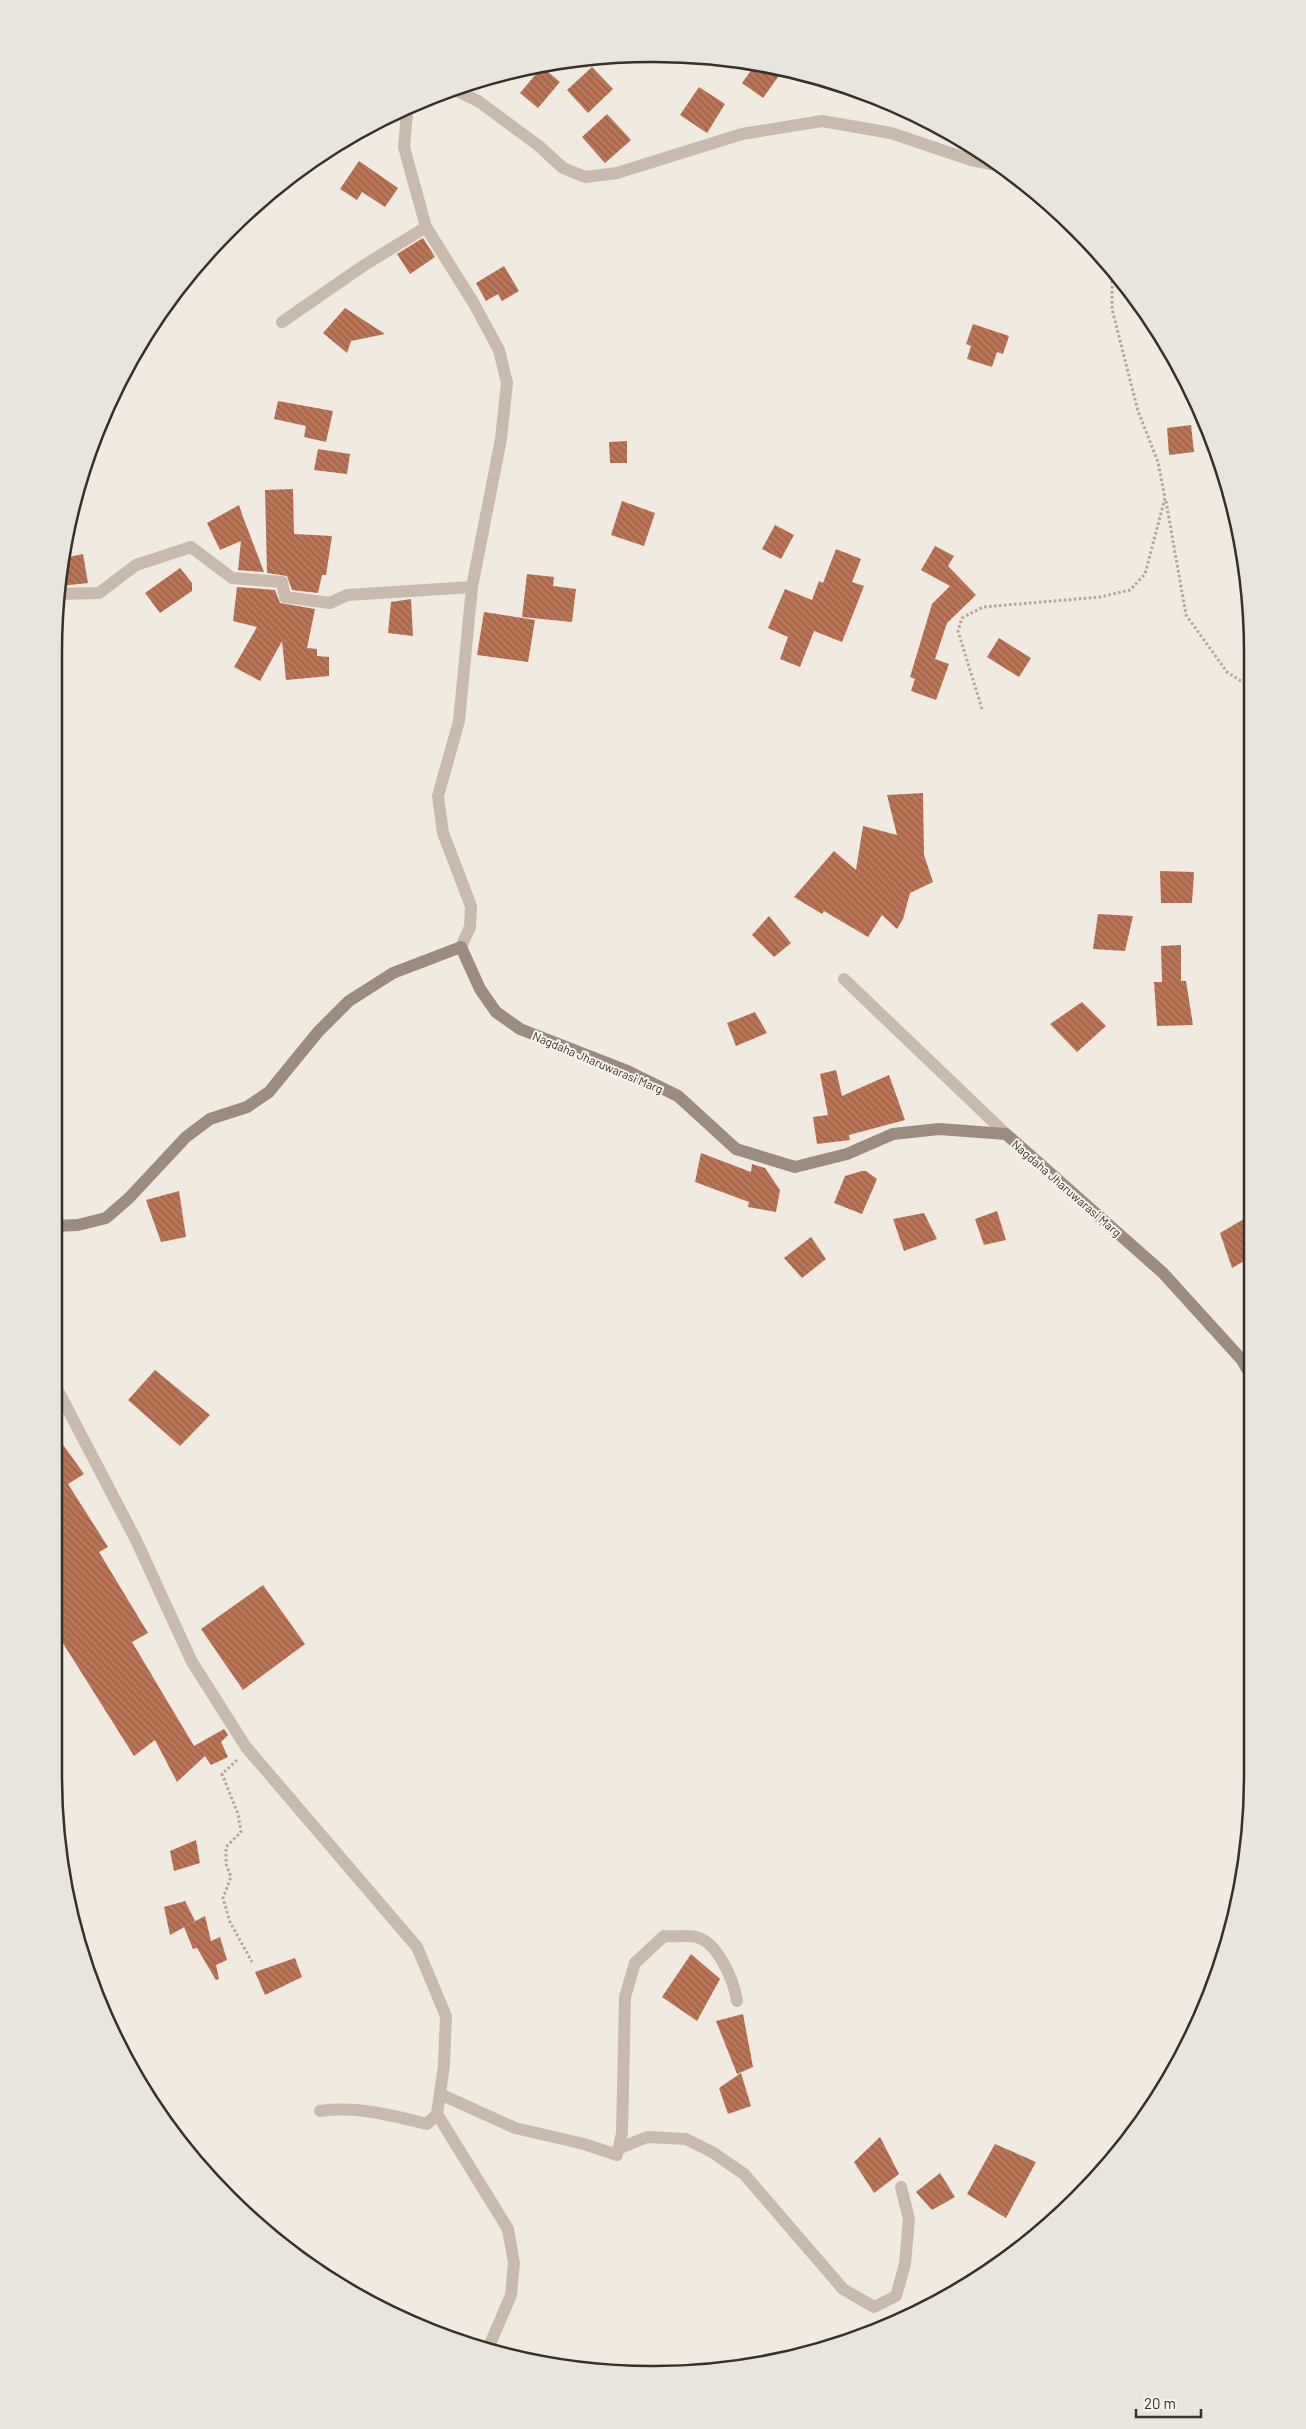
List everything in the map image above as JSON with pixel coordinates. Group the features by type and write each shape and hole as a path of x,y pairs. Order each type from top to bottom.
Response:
{"street":[{"path":"463,94 478,101 539,146 562,168 585,177 617,173 742,134 822,121 891,133 981,162"},
{"path":"62,1226 78,1225 106,1218 129,1198 186,1137 210,1119 247,1107 269,1092 318,1032 349,1001 393,973 462,946 470,927 471,906 443,832 438,796 459,720 472,587 501,439 507,383 499,350 473,302 426,226 404,147 407,116"},
{"path":"282,322 363,266 426,226"},
{"path":"66,594 99,593 136,565 192,547 232,578 282,582 285,597 312,601 330,603 347,594 472,587"},
{"name":"Nagdaha Jharuwarasi Marg","path":"462,946 480,989 496,1012 520,1029 625,1070 678,1096 736,1150 795,1167 847,1154 893,1134 939,1129 1006,1134 1164,1273 1244,1364"},
{"path":"844,978 1006,1134"},
{"path":"62,1398 136,1540 192,1662 246,1747 417,1947 446,2016 444,2065 437,2114 427,2124 344,2108 320,2111"},
{"path":"440,2094 515,2128 584,2144 617,2155 622,2133 625,1997 636,1963 664,1936 698,1938 717,1952 734,1984 737,2001"},
{"path":"437,2114 508,2229 514,2263 511,2295 490,2343"},
{"path":"618,2149 647,2137 686,2139 712,2152 744,2174 843,2289 874,2307 896,2296 905,2264 909,2219 901,2187"}],"path":[{"path":"1112,283 1112,309 1138,411 1158,462 1186,615 1227,672 1244,683"},
{"path":"982,710 958,631 962,618 983,607 1100,597 1130,590 1145,574 1165,498"},
{"path":"246,1747 222,1774 238,1814 241,1832 226,1846 226,1864 230,1877 223,1898 230,1922 252,1962"}],"building":[{"path":"592,67 613,89 588,113 567,90"},
{"path":"750,71 778,76 763,98 742,83"},
{"path":"548,72 560,82 538,108 520,93 536,75"},
{"path":"699,87 725,104 707,133 680,115"},
{"path":"607,114 631,140 605,163 582,137"},
{"path":"359,161 398,188 385,207 362,192 357,200 340,189"},
{"path":"423,238 435,257 410,274 397,254"},
{"path":"504,266 519,291 502,301 498,294 486,301 476,283"},
{"path":"345,308 385,334 351,341 347,353 323,333"},
{"path":"973,324 1009,336 1003,354 997,352 992,367 967,359 971,346 966,344"},
{"path":"278,401 333,411 326,442 304,437 306,426 274,419"},
{"path":"1191,425 1194,452 1169,455 1167,428"},
{"path":"627,441 627,463 610,463 609,442"},
{"path":"318,449 350,454 347,474 314,470"},
{"path":"293,489 294,534 332,536 326,575 322,575 318,593 292,590 287,576 267,573 265,490"},
{"path":"622,501 655,513 644,546 611,535"},
{"path":"239,505 264,572 238,570 241,541 220,550 207,523"},
{"path":"775,525 794,535 781,559 762,549"},
{"path":"935,546 954,556 948,566 976,595 947,623 935,659 949,664 936,700 911,691 915,679 910,677 932,604 950,586 921,570"},
{"path":"836,549 861,559 852,582 864,586 842,642 814,631 800,667 780,659 788,637 768,628 785,589 812,600 819,581 823,583"},
{"path":"83,554 88,583 67,585 71,557"},
{"path":"180,568 192,583 192,591 160,613 145,593"},
{"path":"527,574 554,577 553,586 576,589 572,622 522,617"},
{"path":"237,587 275,590 280,603 315,609 307,648 317,649 317,656 329,657 329,676 286,680 282,641 260,681 234,667 257,627 233,621"},
{"path":"411,599 413,636 388,633 391,602"},
{"path":"484,612 535,620 528,662 477,655"},
{"path":"999,638 1031,658 1019,677 987,657"},
{"path":"923,793 924,855 933,882 910,893 903,919 897,929 882,915 868,937 824,911 822,914 794,897 834,851 856,870 863,826 897,835 887,795"},
{"path":"1160,871 1194,872 1192,903 1161,903"},
{"path":"1098,914 1133,916 1125,951 1093,949"},
{"path":"769,916 791,943 774,957 752,935"},
{"path":"1181,945 1181,981 1186,981 1193,1025 1157,1026 1154,982 1162,982 1161,946"},
{"path":"1082,1002 1106,1026 1077,1052 1050,1024"},
{"path":"755,1012 767,1033 736,1046 727,1023"},
{"path":"836,1070 842,1096 889,1075 905,1120 849,1135 850,1140 817,1144 813,1117 828,1115 820,1074"},
{"path":"701,1153 751,1172 752,1164 765,1168 780,1190 776,1212 748,1207 749,1202 695,1182"},
{"path":"866,1171 877,1179 862,1214 834,1203 845,1176"},
{"path":"179,1191 186,1237 161,1242 146,1200"},
{"path":"997,1211 1006,1240 984,1245 975,1219"},
{"path":"924,1213 937,1239 904,1251 893,1219"},
{"path":"1244,1219 1244,1261 1232,1268 1220,1233"},
{"path":"811,1237 826,1259 802,1278 784,1258"},
{"path":"155,1370 210,1415 180,1446 128,1400"},
{"path":"62,1443 84,1474 68,1484 108,1547 99,1552 148,1633 132,1642 194,1746 224,1729 228,1735 221,1742 228,1757 211,1765 205,1756 177,1782 155,1740 134,1756 62,1642"},
{"path":"263,1585 305,1644 243,1690 201,1629"},
{"path":"196,1840 200,1863 174,1871 170,1851"},
{"path":"185,1901 195,1921 170,1935 164,1907"},
{"path":"205,1916 211,1941 220,1937 227,1960 216,1965 219,1979 216,1980 197,1948 193,1949 184,1927"},
{"path":"691,1954 720,1979 697,2021 662,1997"},
{"path":"295,1958 302,1977 265,1995 255,1972"},
{"path":"743,2014 753,2067 737,2074 716,2021"},
{"path":"741,2073 751,2106 728,2114 719,2088"},
{"path":"880,2137 899,2174 874,2193 854,2162"},
{"path":"995,2144 1036,2162 1006,2218 967,2194"},
{"path":"940,2173 955,2197 932,2210 916,2192"}]}
